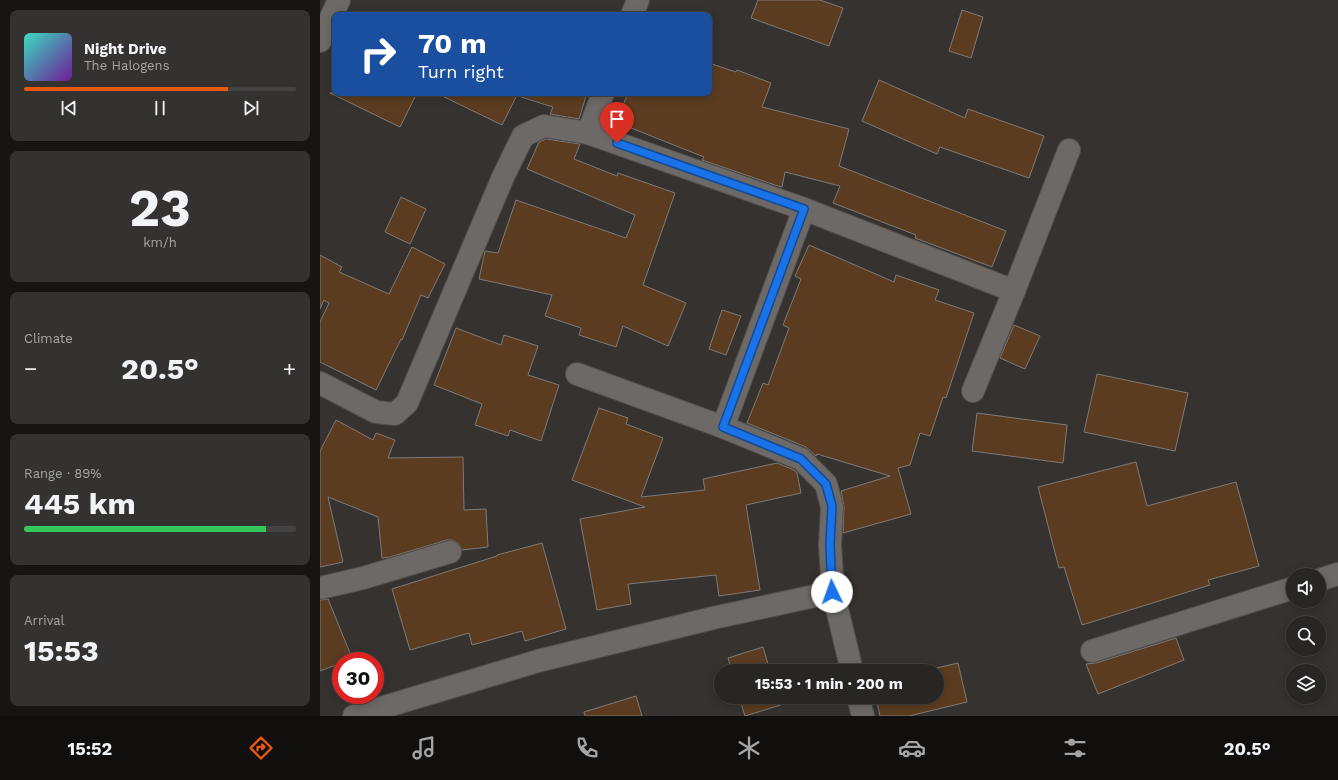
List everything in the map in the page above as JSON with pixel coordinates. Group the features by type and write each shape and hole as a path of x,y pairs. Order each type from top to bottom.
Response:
{"street":[{"path":"334,12 339,0"},
{"path":"633,12 638,0"},
{"path":"320,42 332,15"},
{"path":"588,133 602,96"},
{"path":"320,383 376,412 395,414 408,403 503,177 523,136 544,126 588,133 804,209 1014,291"},
{"path":"973,391 1069,150"},
{"path":"723,427 804,209"},
{"path":"577,374 723,427 801,459 826,484 832,506 830,545 832,592 850,664"},
{"path":"320,588 363,578 450,552"},
{"path":"1326,578 1338,574"},
{"path":"1092,651 1286,590"},
{"path":"354,716 538,661 713,618 832,592"},
{"path":"860,704 863,716"}],"building":[{"path":"758,0 820,0 843,8 829,46 751,18"},
{"path":"962,10 983,17 971,58 949,51"},
{"path":"712,64 736,72 737,70 771,83 762,107 849,129 839,166 1006,231 992,267 915,238 916,235 833,203 840,186 785,172 782,187 778,186 702,160 704,157 616,122 627,96 712,96"},
{"path":"879,80 965,118 968,109 1044,136 1029,178 940,147 937,154 862,121"},
{"path":"336,96 416,96 400,127"},
{"path":"442,96 516,96 502,125"},
{"path":"586,96 579,119 550,114 553,107 521,97"},
{"path":"546,139 580,144 574,159 617,176 618,173 675,193 643,285 686,303 668,346 623,326 616,347 579,335 581,328 545,316 552,295 479,279 485,251 498,253 516,200 626,238 635,215 527,169 539,142"},
{"path":"401,197 426,209 410,244 385,232"},
{"path":"809,245 894,282 896,275 939,290 935,300 974,313 946,398 943,397 930,436 920,433 910,465 898,468 911,514 843,533 844,507 841,491 890,476 817,454 816,456 806,447 747,423 763,383 768,385 789,328 783,325 801,279 795,276"},
{"path":"412,247 445,264 428,298 421,295 402,340 401,339 376,390 320,362 320,322 329,303 324,300 320,309 320,255 342,267 339,272 389,294"},
{"path":"722,310 741,316 726,355 709,349"},
{"path":"1014,325 1040,336 1025,369 1000,358"},
{"path":"456,328 501,345 504,335 538,346 528,375 559,385 541,441 510,430 508,436 475,425 482,404 434,385"},
{"path":"1097,374 1188,393 1175,451 1084,432"},
{"path":"599,408 628,418 626,424 663,438 641,497 705,490 703,479 777,463 794,470 797,473 801,493 746,505 760,590 719,596 716,575 628,584 631,604 597,610 580,519 645,507 572,480"},
{"path":"977,413 1067,425 1063,463 972,451"},
{"path":"336,420 373,440 376,433 395,440 388,458 463,457 464,510 486,509 488,547 462,550 458,543 452,540 447,540 382,558 378,517 328,497 343,562 320,567 320,451"},
{"path":"1136,462 1147,506 1236,482 1259,566 1208,580 1210,585 1082,625 1064,567 1059,568 1038,487"},
{"path":"542,543 566,629 525,641 522,631 472,645 469,633 410,650 392,589 497,555"},
{"path":"328,599 350,652 332,652 332,666 320,671 320,600"},
{"path":"1176,638 1184,660 1098,694 1086,664 1096,663"},
{"path":"763,647 768,664 730,664 728,658"},
{"path":"958,663 967,702 909,716 880,716 877,704 944,704 944,666"},
{"path":"636,696 642,716 585,716 584,712"},
{"path":"741,704 781,705 745,716"}],"route":[{"path":"617,143 804,209 723,427 801,459 826,484 832,506 830,545 832,592"}]}
